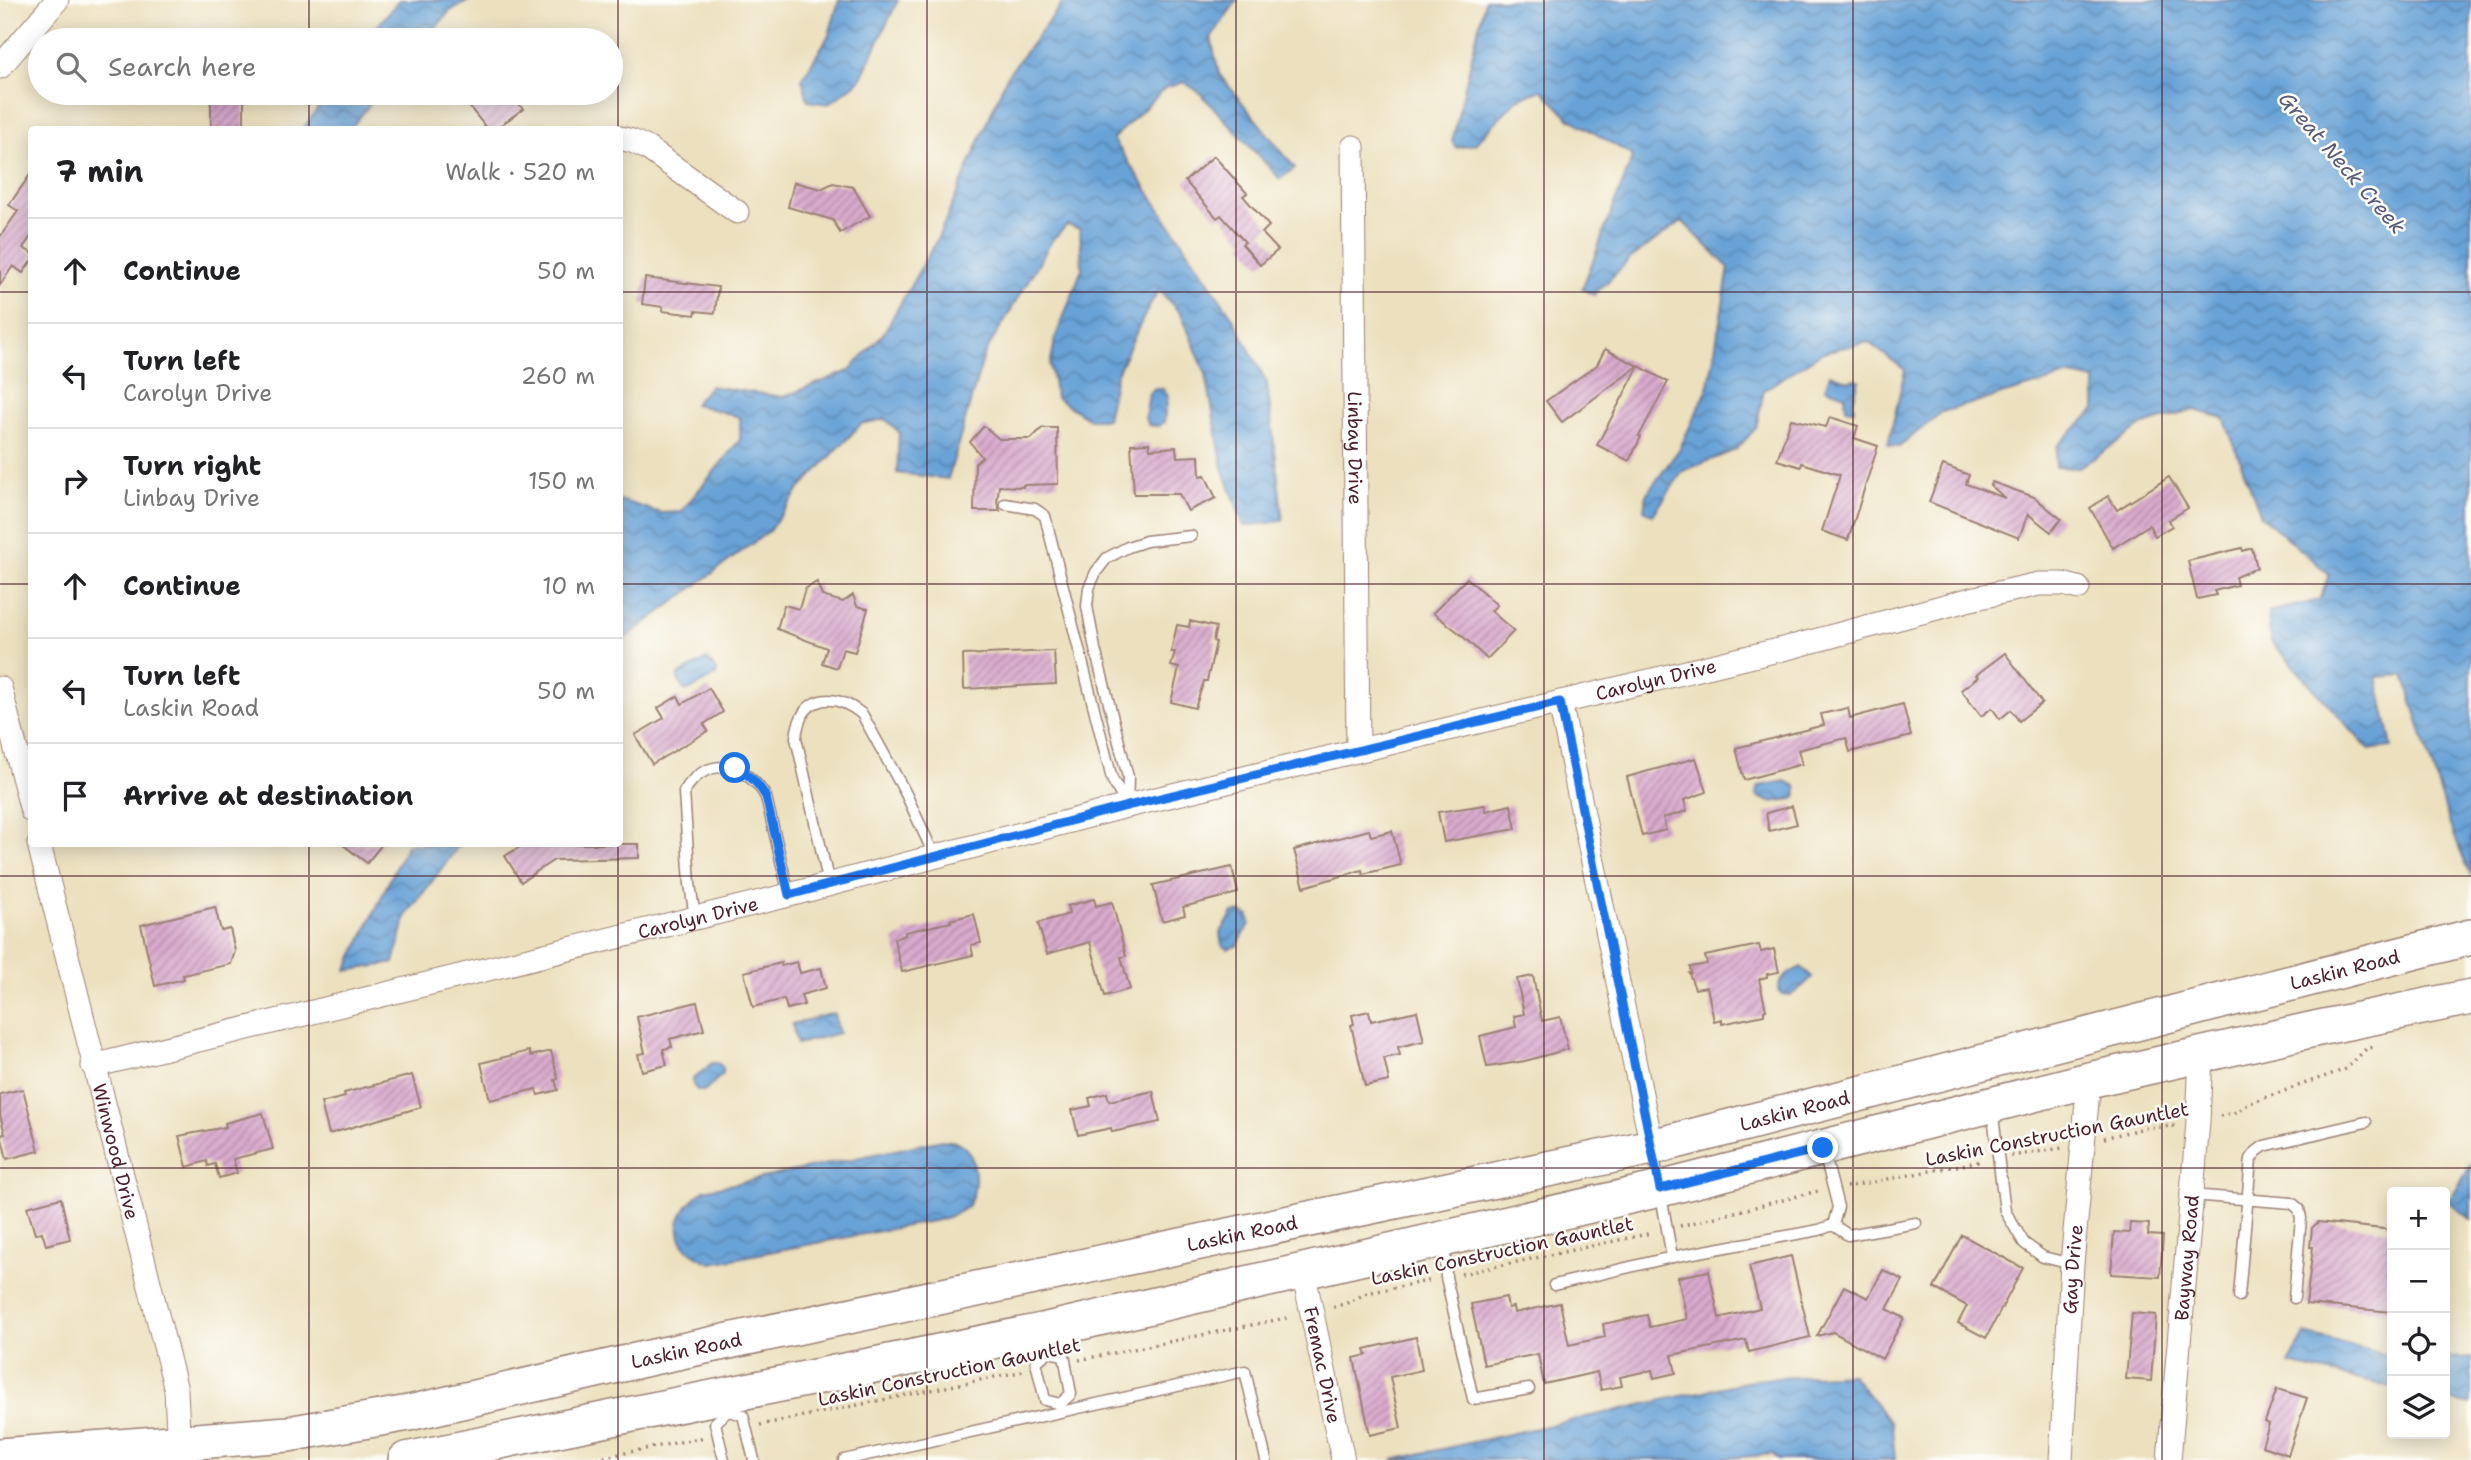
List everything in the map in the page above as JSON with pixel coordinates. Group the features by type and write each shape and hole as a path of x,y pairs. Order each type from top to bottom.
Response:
{"main road":[{"name":"Laskin Road","path":"0,1456 171,1452 409,1413 653,1357 1653,1147 2471,937"},
{"path":"406,1460 727,1404 1045,1341 1303,1271 1660,1189 2089,1080 2471,997"},
{"path":"1029,1278 1045,1341"}],"street":[{"path":"33,28 57,0"},
{"path":"0,67 28,34"},
{"path":"623,139 647,148 737,212"},
{"name":"Linbay Drive","path":"1353,147 1358,750"},
{"name":"Carolyn Drive","path":"93,1066 789,895 1127,806 1795,646 1971,599 2039,584 2063,584 2078,588"},
{"path":"0,688 28,796"},
{"path":"1560,702 1653,1147"},
{"name":"Winwood Drive","path":"40,847 176,1390 178,1431 171,1452"},
{"name":"Bayway Road","path":"2169,1460 2201,1055"},
{"name":"Gay Drive","path":"2061,1460 2072,1264 2089,1080"},
{"name":"Fremac Drive","path":"1303,1271 1343,1460"}],"lane":[{"path":"1005,504 1035,509 1045,516 1112,779 1127,806"},
{"path":"1127,806 1128,777 1095,649 1087,606 1089,588 1096,572 1107,558 1128,547 1146,541 1191,536"},
{"path":"829,884 796,738 797,723 803,710 823,700 838,700 851,705 862,714 906,794 934,855"},
{"path":"695,918 684,792 700,774 711,769 735,768 747,773 758,784 766,797 789,895"},
{"path":"1992,1105 2005,1211 2024,1243 2043,1256 2072,1264"},
{"path":"2239,1296 2251,1159 2256,1152 2264,1146 2366,1122"},
{"path":"1653,1147 1672,1257"},
{"path":"1554,1285 1672,1257 1819,1230 1832,1225 1838,1208 1823,1148"},
{"path":"2191,1195 2292,1203 2299,1209 2301,1218 2294,1298"},
{"path":"1832,1225 1848,1235 1916,1223"},
{"path":"1445,1239 1446,1277 1473,1399 1529,1389"},
{"path":"1045,1341 1064,1355 1071,1394 1061,1408 1045,1400 1036,1362 1045,1341"},
{"path":"844,1460 1061,1408 1245,1371 1266,1460"},
{"path":"724,1460 715,1423 727,1404 743,1415 754,1460"}],"path":[{"name":"Laskin Construction Gauntlet","path":"1065,1362 1312,1312 1348,1303 1367,1293 1666,1230 1834,1187 1869,1184 1973,1165 1999,1157 2082,1143 2144,1128 2186,1125 2237,1112 2250,1103 2346,1069 2367,1049"},
{"name":"Laskin Construction Gauntlet","path":"746,1428 1038,1368"},
{"path":"590,1460 718,1434"}],"water":[{"path":"399,0 470,0 450,11 435,28 376,28"},
{"path":"839,0 898,0 860,80 829,104 808,101 802,79 829,35"},
{"path":"1065,0 1237,0 1211,38 1219,74 1295,168 1280,179 1200,93 1184,82 1165,88 1113,139 1233,318 1267,383 1283,521 1244,526 1223,468 1206,374 1181,314 1159,290 1116,375 1107,419 1089,419 1056,398 1050,365 1056,336 1082,269 1080,229 1067,225 1053,239 984,355 948,479 897,473 899,432 885,419 861,424 799,490 769,531 623,640 623,501 661,513 681,512 740,440 740,417 694,404 710,386 783,397 849,371 883,334 938,238 1007,76"},
{"name":"Great Neck Creek","path":"1485,0 2471,0 2471,876 2450,825 2404,675 2377,677 2392,747 2369,750 2270,640 2268,612 2320,600 2329,574 2261,516 2224,418 2194,410 2143,425 2079,468 2055,467 2057,446 2095,410 2095,380 2071,375 1942,412 1899,447 1888,445 1905,370 1868,342 1823,352 1764,390 1756,428 1736,450 1683,471 1653,515 1644,510 1646,495 1680,448 1709,385 1729,268 1682,221 1631,258 1594,295 1582,289 1633,156 1569,118 1542,90 1517,99 1475,144 1457,148 1452,142"},
{"path":"320,105 369,105 352,126 305,126"},
{"path":"1830,374 1850,381 1859,380 1853,402 1854,410 1846,408 1845,395 1825,388"},
{"path":"1155,388 1163,389 1168,396 1164,422 1159,426 1149,425 1145,418 1149,393"},
{"path":"707,659 717,671 716,675 688,691 684,690 678,675"},
{"path":"1785,781 1796,786 1797,795 1794,799 1770,802 1756,796 1759,786"},
{"path":"406,847 458,847 406,916 394,963 346,971"},
{"path":"1241,912 1249,916 1250,924 1237,946 1228,949 1222,945 1220,934 1233,913"},
{"path":"1801,967 1812,977 1791,995 1778,991 1782,979"},
{"path":"834,1013 839,1033 797,1044 792,1024"},
{"path":"712,1063 718,1063 723,1068 723,1074 704,1091 698,1091 693,1085 693,1079"},
{"path":"942,1140 957,1142 965,1148 975,1172 974,1190 968,1205 943,1219 712,1263 688,1249 681,1240 680,1221 684,1211 704,1190"},
{"path":"2471,1165 2471,1220 2450,1204 2450,1199"},
{"path":"2305,1334 2387,1355 2387,1386 2289,1364"},
{"path":"2450,1357 2471,1358 2471,1405 2450,1400"},
{"path":"1851,1374 1892,1424 1895,1460 1778,1460 1773,1454 1710,1460 1392,1460 1758,1379"}],"building":[{"path":"211,105 244,105 244,126 211,126"},
{"path":"468,105 520,105 523,109 500,126 485,126"},
{"path":"1214,156 1247,193 1243,196 1269,226 1262,233 1278,250 1260,265 1242,244 1245,242 1221,215 1217,218 1185,181"},
{"path":"28,178 28,241 23,248 28,251 28,266 23,273 13,266 0,285 0,237 18,211 9,205"},
{"path":"794,182 821,189 833,183 853,187 870,216 840,233 833,220 788,207"},
{"path":"645,278 718,287 715,313 696,311 695,315 662,311 663,307 642,304"},
{"path":"1605,349 1638,366 1562,422 1546,401 1597,365"},
{"path":"1639,366 1668,382 1629,461 1597,445"},
{"path":"1830,417 1858,426 1854,438 1878,446 1848,540 1822,531 1840,475 1802,463 1801,467 1777,460 1791,419 1826,427"},
{"path":"984,426 999,439 1031,439 1042,428 1057,428 1058,484 999,486 997,503 1000,511 974,511 975,463 982,457 970,442"},
{"path":"1149,443 1150,449 1176,447 1177,457 1199,456 1200,476 1205,475 1216,498 1188,511 1179,494 1134,494 1131,444"},
{"path":"1943,465 1969,475 1966,484 2005,498 1990,485 1992,482 2034,497 2061,519 2051,532 2028,514 2019,538 1929,502"},
{"path":"2169,477 2188,508 2169,520 2172,526 2155,536 2149,525 2113,548 2090,508 2108,496 2117,510"},
{"path":"2242,548 2243,551 2252,548 2257,568 2235,577 2237,585 2214,591 2216,595 2197,599 2188,561"},
{"path":"1467,578 1497,605 1491,611 1514,631 1487,659 1433,613"},
{"path":"817,582 822,596 843,602 853,595 857,606 868,609 855,652 843,649 837,668 822,663 827,648 777,629 784,605 799,609 805,589"},
{"path":"1190,621 1216,627 1213,641 1216,642 1207,681 1204,681 1195,708 1171,702 1179,668 1171,666 1177,625 1189,627"},
{"path":"1054,651 1056,684 964,689 963,655"},
{"path":"2005,653 2042,703 2019,721 2011,710 2000,719 1992,708 1981,716 1961,690"},
{"path":"709,688 723,712 704,724 708,731 652,764 635,735 664,718 658,708 678,696 682,704"},
{"path":"1903,704 1911,736 1850,752 1846,738 1798,750 1802,764 1744,780 1736,748 1824,725 1821,714 1848,708 1850,718"},
{"path":"1696,758 1707,792 1684,800 1687,811 1663,818 1666,830 1642,836 1627,777"},
{"path":"1485,805 1486,811 1511,805 1516,829 1444,842 1438,812"},
{"path":"1792,806 1797,824 1769,831 1766,813"},
{"path":"1369,830 1371,836 1392,831 1401,865 1363,874 1362,870 1304,887 1294,850"},
{"path":"623,844 639,844 639,858 554,860 521,882 505,856 520,847 623,847"},
{"path":"346,847 380,847 367,863"},
{"path":"1232,867 1238,893 1183,907 1185,915 1162,921 1153,885"},
{"path":"1094,899 1096,906 1112,902 1126,956 1121,957 1130,989 1105,996 1090,942 1047,954 1038,923 1069,914 1067,906"},
{"path":"215,907 221,931 230,929 235,951 231,964 183,975 184,979 155,986 141,925"},
{"path":"974,914 981,943 971,945 973,955 902,972 894,939 905,935 905,932"},
{"path":"1759,945 1761,952 1774,949 1779,972 1759,979 1766,1010 1764,1015 1722,1024 1722,1019 1714,1021 1707,987 1695,989 1689,973 1690,967 1707,964 1705,956"},
{"path":"797,962 800,973 821,968 826,988 801,995 804,1005 787,1009 784,999 753,1007 744,972"},
{"path":"1533,976 1542,1021 1560,1017 1568,1049 1525,1061 1487,1067 1480,1036 1516,1027 1514,1016 1524,1014 1517,979"},
{"path":"697,1002 704,1030 670,1039 672,1047 663,1049 667,1065 642,1071 638,1054 645,1053 637,1017"},
{"path":"1369,1011 1371,1021 1417,1011 1424,1041 1398,1047 1400,1055 1384,1058 1389,1081 1365,1086 1351,1025 1354,1024 1352,1015"},
{"path":"529,1051 531,1056 551,1051 558,1090 538,1095 536,1089 490,1100 481,1063"},
{"path":"412,1075 421,1107 329,1134 321,1103 345,1097 344,1093"},
{"path":"23,1089 39,1151 7,1159 1,1135 5,1134 0,1115 0,1094"},
{"path":"1153,1091 1160,1122 1112,1132 1111,1128 1078,1135 1072,1110 1091,1106 1089,1098 1107,1093 1109,1101"},
{"path":"263,1113 273,1149 233,1159 237,1173 219,1178 215,1164 208,1166 207,1161 187,1167 179,1136 226,1127 225,1123"},
{"path":"61,1198 70,1239 46,1245 42,1232 35,1234 27,1207"},
{"path":"2318,1222 2387,1229 2387,1312 2306,1304 2313,1247 2310,1247 2312,1228"},
{"path":"2130,1223 2149,1224 2148,1235 2163,1236 2160,1277 2111,1274 2114,1232 2129,1233"},
{"path":"1962,1235 2023,1268 1986,1338 1958,1323 1967,1306 1934,1288"},
{"path":"1791,1256 1810,1337 1749,1352 1746,1340 1672,1355 1676,1373 1654,1378 1652,1370 1620,1377 1622,1386 1601,1390 1597,1372 1544,1384 1538,1354 1484,1365 1471,1304 1506,1297 1508,1308 1513,1307 1514,1313 1560,1303 1569,1345 1605,1337 1603,1324 1647,1315 1650,1327 1687,1319 1678,1277 1709,1271 1719,1318 1760,1308 1749,1266"},
{"path":"1883,1270 1903,1280 1887,1309 1904,1318 1882,1359 1833,1332 1817,1336 1844,1286 1868,1298"},
{"path":"2132,1313 2156,1315 2151,1381 2126,1379"},
{"path":"1416,1337 1422,1370 1390,1377 1401,1428 1370,1435 1354,1358 1367,1355 1365,1349"},
{"path":"2277,1389 2307,1398 2288,1455 2262,1446 2269,1424 2265,1422"}],"route":[{"path":"735,768 747,773 766,797 789,895 1127,806 1560,702 1660,1189 1823,1148"}]}
